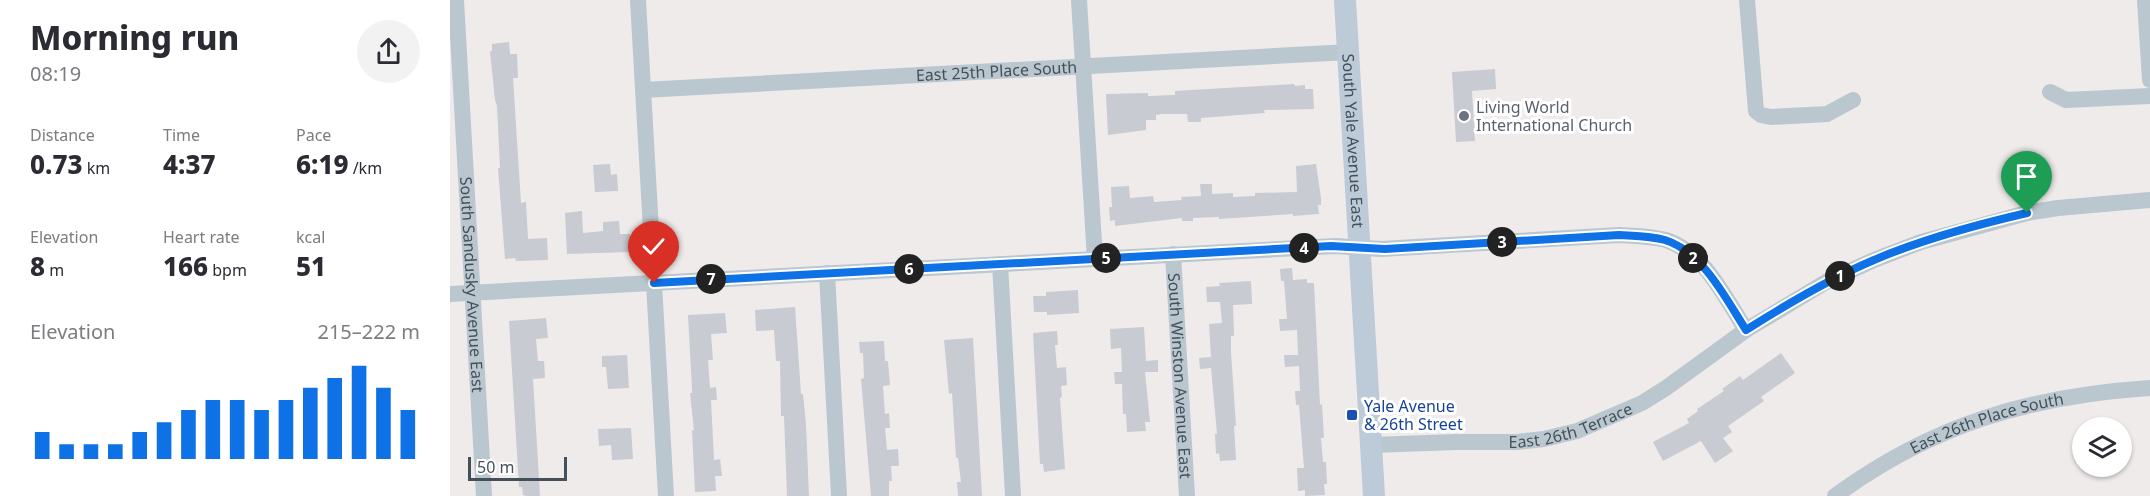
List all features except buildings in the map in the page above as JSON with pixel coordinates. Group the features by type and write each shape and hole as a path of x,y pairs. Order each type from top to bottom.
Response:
{"main road":[{"name":"South Yale Avenue East","path":"1345,0 1374,496"}],"street":[{"name":"South Sandusky Avenue East","path":"456,0 456,102 472,293 484,496"},
{"path":"638,0 666,496"},
{"path":"1079,0 1095,259"},
{"path":"1747,0 1756,111 1761,115 1771,117 1827,114 1852,100"},
{"path":"2145,0 2148,19 2150,80"},
{"name":"East 25th Place South","path":"643,90 1349,52"},
{"path":"2050,92 2066,100 2150,96"},
{"name":"East 26th Terrace","path":"1371,445 1516,442 1544,440 1577,431 1642,403 1746,330 1826,282 1874,260 1921,242 1994,221 2058,208 2150,200"},
{"path":"450,294 1331,246 1385,249 1619,235 1644,236 1667,241 1684,250 1700,264 1716,284 1746,330"},
{"name":"South Winston Avenue East","path":"1173,254 1187,496"},
{"path":"1000,264 1013,496"},
{"path":"827,273 839,496"},
{"name":"East 26th Place South","path":"1835,496 1895,456 1934,436 1977,420 2045,401 2150,388"}],"place":[{"name":"Living World International Church","path":"1464,116"},
{"name":"Yale Avenue & 26th Street","path":"1352,415"}],"route":[{"path":"654,283 1331,246 1385,249 1619,235 1644,236 1667,241 1684,250 1700,264 1746,330 1826,282 1874,260 1963,229 2027,213"}]}
